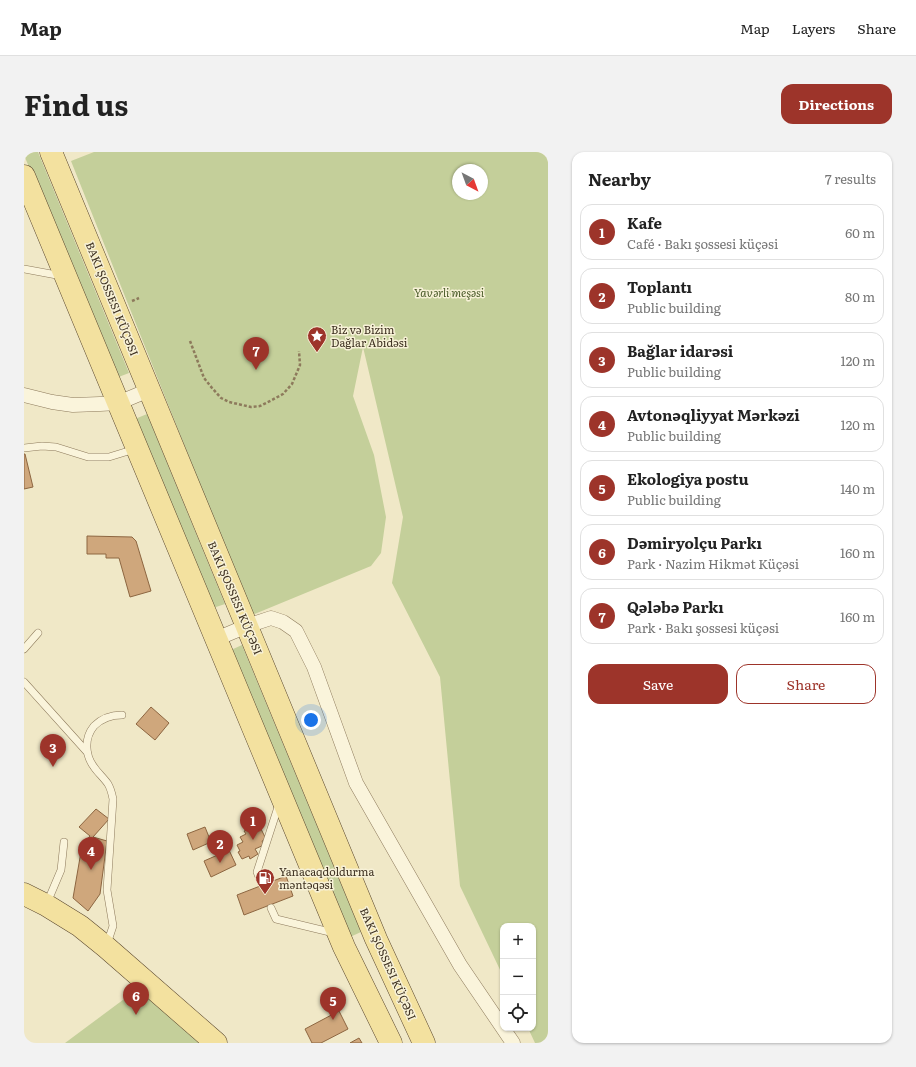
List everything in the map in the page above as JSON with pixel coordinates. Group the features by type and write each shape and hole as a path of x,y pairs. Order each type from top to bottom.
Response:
{"main road":[{"path":"51,152 376,939 424,1043"},
{"path":"24,176 344,947 391,1043"},
{"path":"24,894 46,905 80,926 216,1043"}],"street":[{"path":"24,395 52,402 73,405 100,404 118,403 149,390"},
{"path":"216,639 271,618 282,622 296,631 314,667 356,782 460,965 513,1043"}],"lane":[{"path":"24,269 66,277"},
{"path":"24,448 42,446 56,447 88,457 109,457 137,448"},
{"path":"24,649 38,633"},
{"path":"24,682 87,752"},
{"path":"106,947 113,926 107,890 113,799 108,785 90,760 87,752 87,744 89,735 99,722 114,715 122,715"},
{"path":"261,882 257,872 282,796"},
{"path":"46,905 61,870 64,842"},
{"path":"271,908 276,919 339,935"}],"path":[{"path":"132,301 139,298"},
{"path":"190,341 204,378 221,398 230,402 251,407 260,406 283,394 292,384 300,365 299,351"}],"green space":[{"path":"24,152 38,152 129,373 116,378"},
{"name":"Yavərli meşəsi","path":"94,152 548,152 548,1043 535,1043 529,1031 536,1031 536,923 500,923 500,970 460,886 440,677 392,583 403,517 363,347 353,396 374,455 386,517 381,553 371,566 252,615 71,161"},
{"path":"147,414 225,604 213,608 135,419"},
{"path":"242,645 361,932 350,937 231,650"},
{"path":"139,988 201,1043 65,1043"}],"building":[{"path":"24,454 33,487 24,489"},
{"path":"87,536 132,537 136,541 151,591 130,597 119,558 106,558 106,554 87,554"},
{"path":"151,707 169,723 155,740 136,724"},
{"path":"96,809 109,819 93,837 107,841 100,894 88,911 73,898 82,846 90,836 79,827"},
{"path":"259,822 263,826 260,827 266,839 262,841 264,845 255,849 258,854 250,859 249,856 242,859 238,852 240,851 237,845 243,842 240,837 246,834 244,831 249,829 248,826 252,823 253,825"},
{"path":"205,827 211,842 193,850 187,834"},
{"path":"229,850 236,865 211,877 204,861"},
{"name":"Yanacaqdoldurma məntəqəsi","path":"286,876 293,896 244,915 237,895"},
{"path":"339,1011 348,1029 321,1043 312,1043 305,1029"},
{"path":"359,1038 362,1043 350,1043"}],"place":[{"name":"Biz və Bizim Dağlar Abidəsi","path":"317,353"},
{"name":"Qələbə Parkı","path":"256,370"},
{"name":"Bağlar idarəsi","path":"53,767"},
{"name":"Kafe","path":"253,840"},
{"name":"Toplantı","path":"220,863"},
{"name":"Avtonəqliyyat Mərkəzi","path":"91,870"},
{"name":"Yanacaqdoldurma məntəqəsi","path":"265,895"},
{"name":"Dəmiryolçu Parkı","path":"136,1015"},
{"name":"Ekologiya postu","path":"333,1020"}]}
